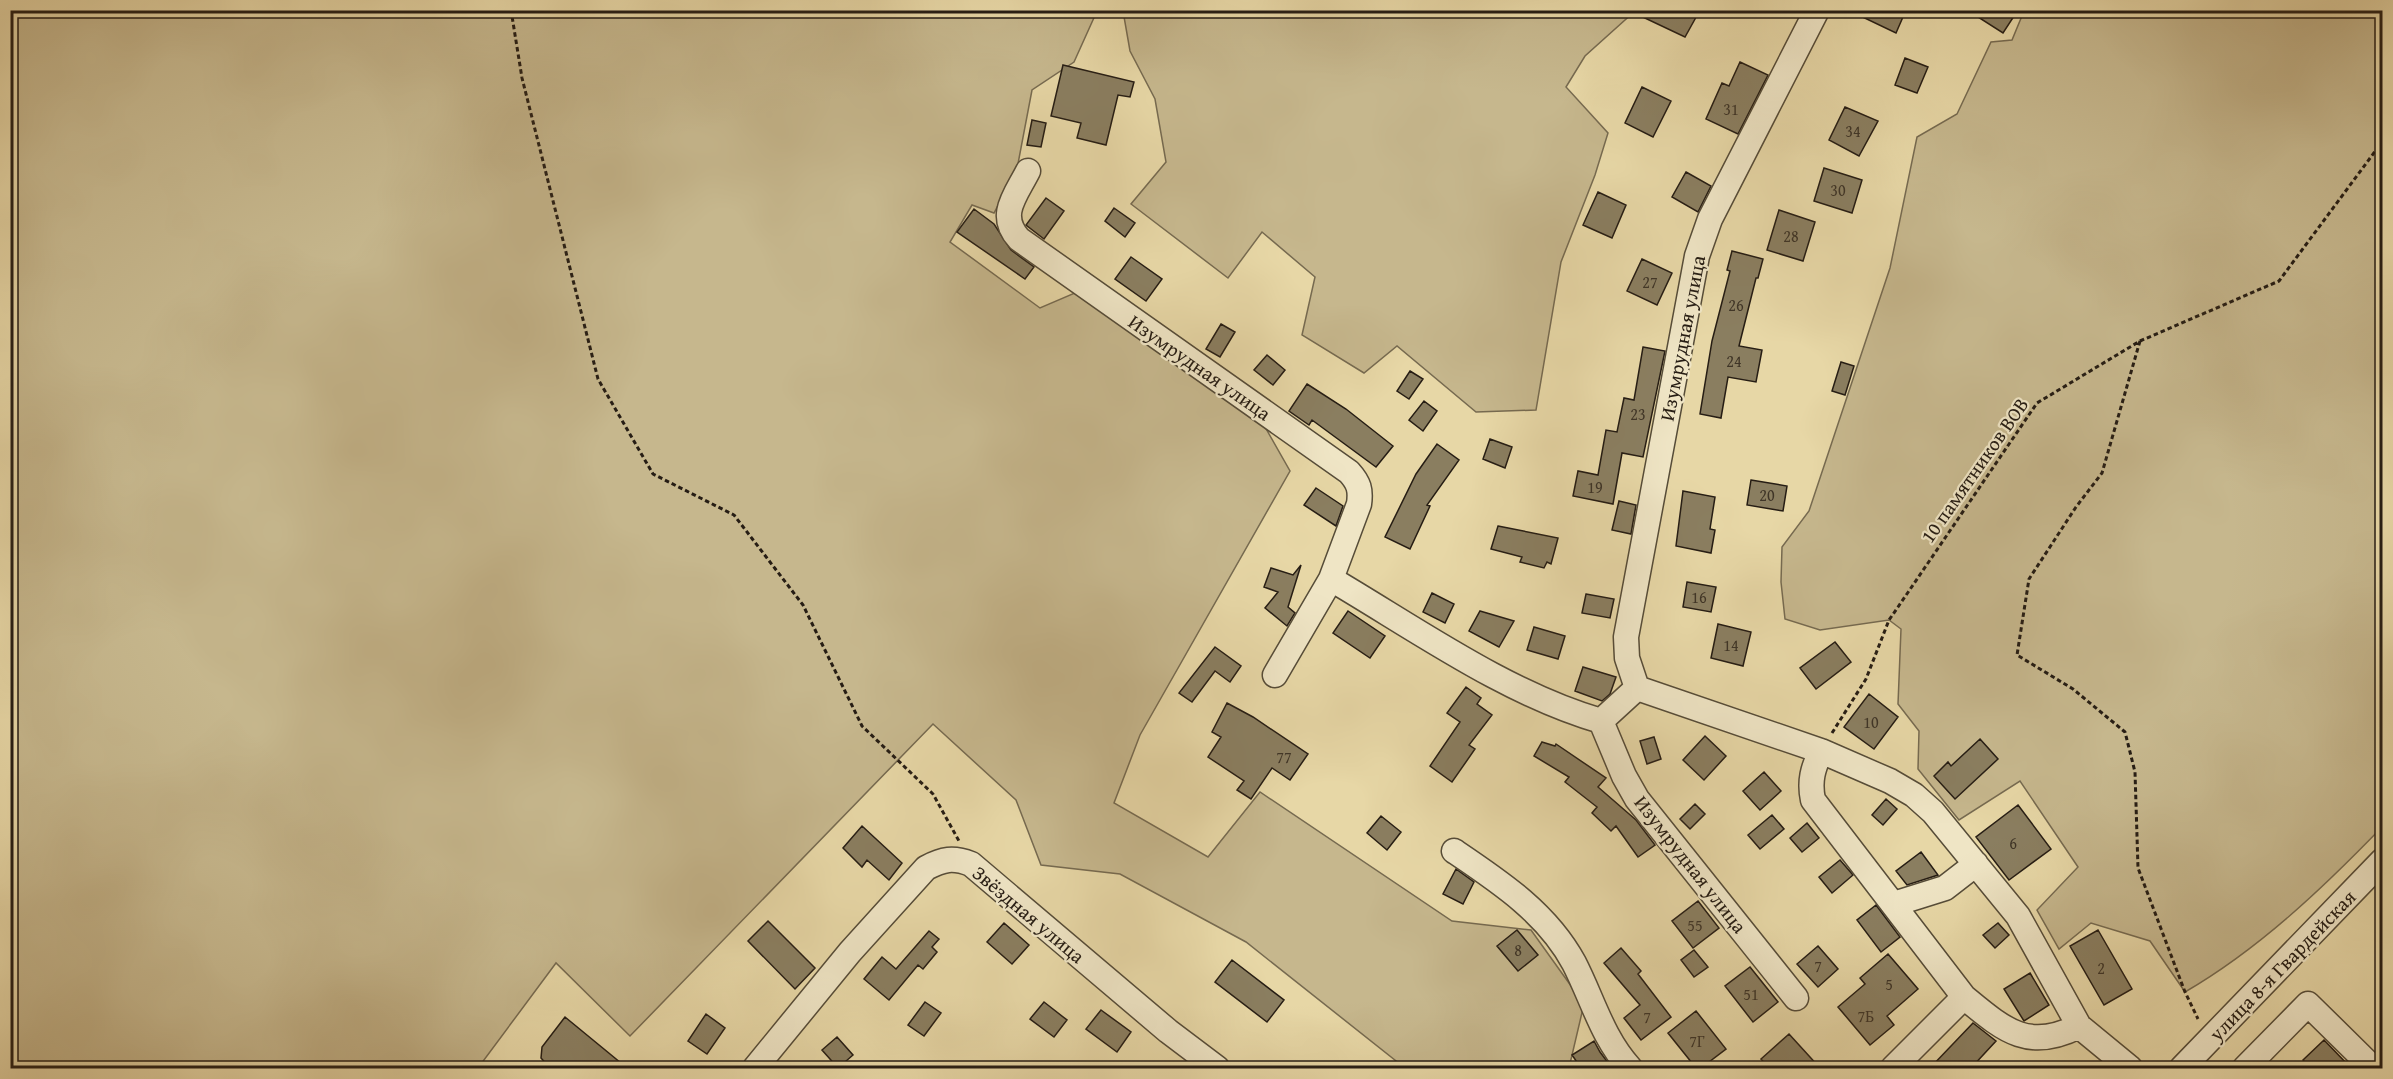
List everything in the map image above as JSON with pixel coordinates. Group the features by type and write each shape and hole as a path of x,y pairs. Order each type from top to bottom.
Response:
{"street":[{"name":"Изумрудная улица","path":"1637,688 1627,658 1626,637 1696,256 1710,219 1817,10"},
{"name":"Изумрудная улица","path":"1028,171 1007,217 1010,230 1019,239 1349,472 1357,481 1361,492 1359,504 1331,579 1275,675"},
{"path":"1331,579 1525,693 1560,709 1601,721 1637,688 1821,750 1890,781 1914,795 1933,812 2030,933 2053,982 2079,1026 2130,1068"},
{"name":"Изумрудная улица","path":"1601,721 1624,776 1637,799 1796,998"},
{"path":"1821,750 1813,768 1810,784 1813,801 1821,815 1894,904 1964,997 1990,1019 2014,1033 2040,1040 2060,1036 2079,1026"},
{"path":"1454,851 1515,893 1565,950 1574,964 1614,1051 1630,1068"},
{"name":"Звёздная улица","path":"755,1068 850,952 926,868 941,860 957,859 971,864 1168,1030 1218,1068"},
{"name":"улица 8-я Гвардейская","path":"2181,1068 2382,861"},
{"path":"1894,904 1945,888 1976,864"},
{"path":"1893,1068 1964,997"},
{"path":"2245,1068 2308,1004 2373,1068"}],"path":[{"path":"511,10 522,78 598,378 653,474 734,515 796,596 862,726 933,794 971,864"},
{"name":"10 памятников ВОВ","path":"1821,750 1866,680 1889,620 2037,403 2140,341 2279,281 2382,142"},
{"path":"2140,341 2102,473 2076,507 2029,579 2017,655 2073,689 2125,732 2135,772 2138,868 2185,992 2198,1018"}],"shaded area":[{"path":"10,11 1097,11 1074,62 1032,90 1017,169 994,213 972,205 950,242 1040,308 1077,292 1265,427 1290,471 1140,735 1114,803 1208,857 1260,792 1452,921 1531,930 1584,1004 1569,1068 1405,1068 1246,942 1120,874 1041,865 1016,800 933,724 630,1036 556,963 478,1068 11,1068"},
{"path":"1123,11 1635,11 1585,56 1566,87 1608,133 1595,175 1561,262 1536,410 1476,412 1397,346 1364,373 1302,335 1315,277 1262,232 1228,278 1131,204 1166,162 1155,99 1130,51"},
{"path":"2024,11 2382,11 2382,827 2313,895 2264,937 2239,957 2185,992 2150,941 2091,923 2059,949 2037,910 2078,867 2020,781 1959,820 1918,769 1919,731 1898,704 1901,629 1889,620 1820,630 1785,619 1781,582 1782,547 1809,511 1890,268 1917,137 1957,114 1991,42 2012,40"}],"building":[{"path":"1628,10 1700,10 1685,37"},
{"path":"1848,10 1906,10 1896,33"},
{"path":"1967,10 2018,10 2003,33"},
{"path":"1905,58 1928,67 1917,93 1895,85"},
{"path":"1740,62 1768,75 1738,134 1706,119 1722,83 1729,86"},
{"path":"1063,65 1134,82 1130,97 1118,95 1106,145 1077,138 1081,123 1051,116"},
{"path":"1642,87 1671,101 1653,137 1625,123"},
{"path":"1845,107 1878,121 1859,156 1829,140"},
{"path":"1032,120 1046,123 1041,147 1027,145"},
{"path":"1824,168 1862,180 1852,213 1814,201"},
{"path":"1686,172 1711,186 1698,212 1672,197"},
{"path":"1598,192 1626,205 1612,238 1583,225"},
{"path":"1046,198 1064,211 1044,239 1026,225"},
{"path":"1114,208 1135,223 1125,237 1105,221"},
{"path":"974,209 994,224 1011,250 1034,267 1025,279 957,232"},
{"path":"1779,210 1815,222 1803,261 1767,250"},
{"path":"1732,251 1763,259 1739,346 1762,350 1756,382 1728,377 1721,418 1700,414 1712,341 1730,271 1727,270"},
{"path":"1131,257 1162,279 1146,301 1115,279"},
{"path":"1642,259 1672,273 1657,305 1627,291"},
{"path":"1221,324 1235,332 1220,357 1206,349"},
{"path":"1643,347 1665,351 1643,457 1622,453 1613,504 1573,496 1578,471 1598,475 1606,430 1617,432 1624,398 1634,400"},
{"path":"1267,355 1285,370 1273,385 1254,370"},
{"path":"1841,362 1854,366 1845,395 1832,391"},
{"path":"1410,371 1423,379 1409,399 1397,391"},
{"path":"1307,384 1346,409 1393,446 1376,467 1312,420 1309,425 1289,411"},
{"path":"1424,401 1437,411 1423,431 1409,420"},
{"path":"1490,439 1512,447 1505,468 1483,459"},
{"path":"1437,444 1459,460 1427,505 1430,506 1410,549 1385,537 1416,474"},
{"path":"1751,480 1787,486 1783,511 1747,505"},
{"path":"1316,488 1343,506 1336,526 1304,505"},
{"path":"1683,491 1715,497 1710,529 1715,530 1711,553 1676,546"},
{"path":"1619,501 1636,505 1631,534 1612,530"},
{"path":"1498,526 1558,538 1551,564 1547,562 1544,568 1520,562 1522,557 1491,549"},
{"path":"1301,565 1288,607 1295,613 1287,626 1265,608 1278,592 1264,587 1271,568 1293,575"},
{"path":"1687,582 1716,587 1711,612 1683,607"},
{"path":"1432,593 1454,604 1445,623 1423,612"},
{"path":"1586,594 1614,599 1610,618 1582,613"},
{"path":"1348,611 1385,636 1370,658 1333,633"},
{"path":"1480,611 1514,621 1499,647 1469,631"},
{"path":"1718,624 1751,632 1743,666 1711,658"},
{"path":"1534,627 1565,636 1558,659 1527,650"},
{"path":"1835,642 1851,662 1816,689 1800,668"},
{"path":"1215,647 1241,666 1230,682 1215,671 1192,702 1179,693"},
{"path":"1583,667 1616,677 1610,694 1602,701 1575,691"},
{"path":"1466,687 1481,698 1477,704 1492,715 1469,745 1475,749 1452,782 1430,766 1460,722 1447,713"},
{"path":"1869,694 1898,717 1874,749 1844,727"},
{"path":"1227,703 1253,717 1308,754 1290,780 1272,768 1251,799 1237,790 1244,781 1208,757 1221,737 1212,732"},
{"path":"1705,736 1726,756 1704,780 1683,760"},
{"path":"1654,737 1661,759 1647,764 1640,741"},
{"path":"1980,739 1998,759 1955,799 1934,776 1948,762 1951,766"},
{"path":"1542,742 1555,746 1556,744 1606,778 1598,787 1636,820 1655,845 1638,857 1616,826 1611,831 1592,813 1597,807 1565,782 1569,777 1534,756"},
{"path":"1764,772 1781,791 1760,810 1743,791"},
{"path":"1886,799 1897,809 1883,825 1872,815"},
{"path":"1695,804 1705,814 1690,829 1680,819"},
{"path":"2018,805 2051,849 2009,880 1976,837"},
{"path":"1772,815 1784,829 1760,849 1748,835"},
{"path":"1381,816 1401,832 1387,850 1367,833"},
{"path":"1807,823 1819,838 1802,852 1790,838"},
{"path":"862,826 902,863 889,880 867,860 862,867 843,848"},
{"path":"1921,852 1938,875 1907,885 1896,871"},
{"path":"1840,860 1853,875 1832,893 1819,877"},
{"path":"1456,869 1474,882 1463,904 1443,894"},
{"path":"1698,901 1719,928 1693,948 1672,921"},
{"path":"1876,905 1900,937 1881,952 1857,920"},
{"path":"768,921 815,968 795,989 748,941"},
{"path":"1004,923 1029,945 1012,964 987,942"},
{"path":"1998,923 2009,935 1995,948 1983,935"},
{"path":"1517,930 1538,955 1518,971 1497,946"},
{"path":"2098,930 2132,989 2104,1005 2070,946"},
{"path":"929,931 939,939 932,947 937,952 923,969 918,965 889,1000 864,979 882,957 896,969"},
{"path":"1818,946 1838,969 1818,987 1797,964"},
{"path":"1621,948 1641,971 1638,974 1671,1017 1641,1040 1624,1018 1640,1005 1604,963"},
{"path":"1694,950 1708,967 1694,977 1681,960"},
{"path":"1888,954 1918,989 1887,1016 1894,1025 1870,1045 1838,1007 1865,984 1860,978"},
{"path":"1232,960 1284,1000 1267,1022 1215,982"},
{"path":"1750,967 1778,1002 1753,1022 1725,986"},
{"path":"2030,973 2049,1005 2024,1021 2004,989"},
{"path":"925,1002 941,1013 924,1036 908,1025"},
{"path":"1044,1002 1067,1020 1054,1037 1030,1019"},
{"path":"1101,1010 1131,1032 1117,1052 1086,1029"},
{"path":"1696,1011 1726,1049 1701,1068 1696,1068 1668,1033"},
{"path":"706,1014 725,1028 707,1054 688,1041"},
{"path":"565,1017 627,1068 550,1068 541,1058 542,1047"},
{"path":"1973,1023 1996,1041 1971,1068 1930,1068"},
{"path":"1789,1034 1820,1068 1769,1068 1761,1059"},
{"path":"837,1037 853,1055 838,1068 822,1050"},
{"path":"2324,1040 2351,1068 2311,1068 2303,1060"},
{"path":"1594,1041 1612,1068 1581,1068 1572,1055"}]}
